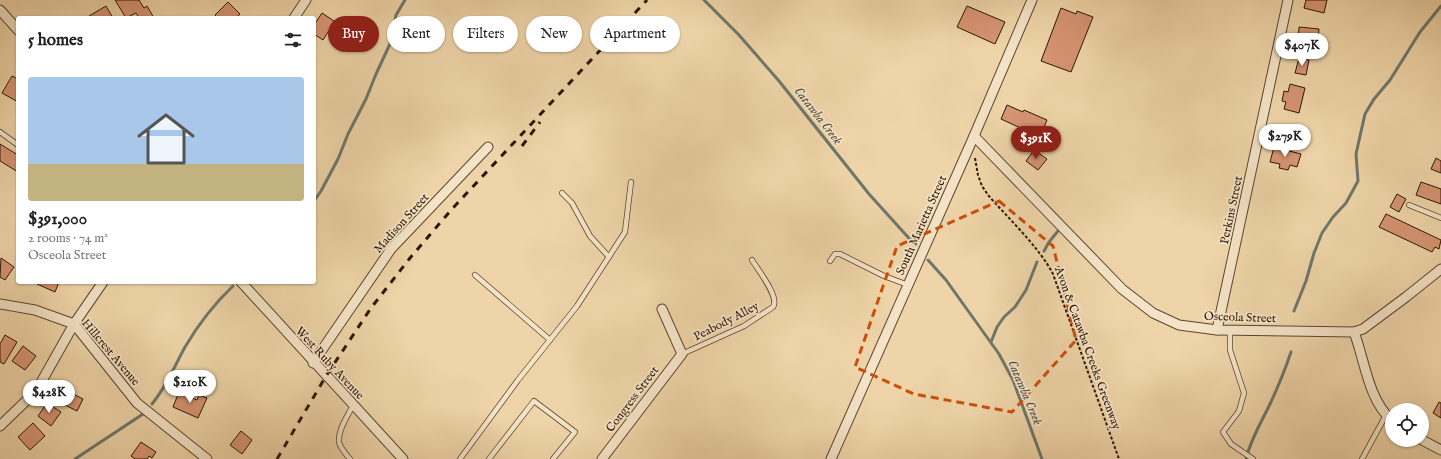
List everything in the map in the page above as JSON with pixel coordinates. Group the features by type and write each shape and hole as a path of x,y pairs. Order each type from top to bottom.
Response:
{"street":[{"path":"295,16 306,0"},
{"name":"South Marietta Street","path":"831,459 967,152 1032,0"},
{"name":"Perkins Street","path":"1217,330 1288,0"},
{"path":"0,10 16,28"},
{"name":"Osceola Street","path":"974,136 1128,294 1153,313 1179,324 1217,330 1354,332"},
{"name":"Madison Street","path":"314,362 391,249 488,147"},
{"path":"1385,412 1376,400 1354,332 1362,329 1441,269"},
{"path":"0,426 39,386 74,324 103,284"},
{"name":"West Ruby Avenue","path":"243,284 403,459"},
{"name":"Hillcrest Avenue","path":"0,304 35,310 74,324 138,403 207,459"},
{"path":"662,309 682,354"},
{"name":"Congress Street","path":"602,459 682,354"},
{"path":"1429,444 1441,450"}],"lane":[{"path":"0,132 16,144"},
{"path":"460,459 577,306 625,232 631,182"},
{"path":"562,193 572,203 590,236 609,256"},
{"path":"1409,205 1441,218"},
{"path":"830,261 835,254 840,254 884,276 908,285"},
{"name":"Peabody Alley","path":"682,354 744,326 775,305 775,297 752,260"},
{"path":"475,275 550,340"},
{"path":"1230,330 1230,350 1244,393 1239,412 1223,432 1231,444 1253,459"},
{"path":"489,459 534,401 575,432 553,459"},
{"path":"350,459 342,449 339,442 344,422 353,405"},
{"path":"1362,459 1385,424"}],"path":[{"name":"Avon & Catawba Creeks Greenway","path":"967,152 976,160 982,186 988,195 1036,249 1048,264 1053,274 1119,459"}],"highlighted area":[{"path":"999,201 1053,246 1076,340 1012,412 914,394 855,367 897,246"}],"building":[{"path":"115,0 139,0 144,8 147,6 153,16 138,16 136,13 130,16 125,16"},
{"path":"1306,0 1327,0 1324,13 1304,8"},
{"path":"228,2 240,14 238,16 215,15"},
{"path":"106,6 112,16 89,16"},
{"path":"967,6 1005,22 995,44 957,27"},
{"path":"1061,8 1076,14 1077,11 1093,17 1071,72 1041,61"},
{"path":"322,13 328,17 328,32 323,40 316,35 316,22"},
{"path":"1299,27 1319,29 1318,44 1298,42"},
{"path":"1299,58 1309,60 1306,75 1295,73"},
{"path":"12,76 16,78 16,101 2,93"},
{"path":"1290,84 1305,88 1299,113 1284,109 1286,102 1282,101 1284,91 1288,92"},
{"path":"1007,105 1023,112 1024,110 1047,120 1040,137 1001,119"},
{"path":"1277,132 1289,133 1288,143 1276,142"},
{"path":"0,144 16,154 16,171 0,161"},
{"path":"1274,147 1301,154 1297,167 1290,165 1288,170 1279,168 1280,164 1270,162"},
{"path":"1034,150 1047,159 1038,170 1026,161"},
{"path":"1436,158 1441,161 1441,173 1431,169"},
{"path":"1421,182 1441,189 1441,204 1416,195"},
{"path":"1397,194 1406,199 1399,212 1390,207"},
{"path":"1386,214 1441,240 1439,249 1435,247 1432,252 1379,227"},
{"path":"1,258 14,267 5,280 0,277"},
{"path":"37,284 58,284 55,292"},
{"path":"5,335 17,342 4,364 0,362 0,344"},
{"path":"23,346 36,356 25,370 12,361"},
{"path":"61,384 73,390 71,393 83,399 77,411 53,399"},
{"path":"179,392 197,400 199,395 207,398 198,418 173,407"},
{"path":"1439,402 1441,403 1441,418 1433,413"},
{"path":"47,403 61,412 51,426 38,416"},
{"path":"33,423 45,436 30,450 18,437"},
{"path":"241,431 252,440 242,454 230,445"},
{"path":"141,442 156,452 152,458 149,456 147,459 135,459 131,456"}],"waterway":[{"path":"316,198 338,159 348,134 366,99 390,44 396,15 405,0"},
{"name":"Catawba Creek","path":"704,0 739,35 779,81 869,194 916,246"},
{"path":"1294,311 1322,233 1333,217 1346,203 1358,181 1356,154 1365,114 1374,99 1390,80 1420,32 1441,6"},
{"path":"1044,251 1058,231"},
{"name":"Catawba Creek","path":"928,260 946,280 999,354 1013,380 1042,459"},
{"path":"991,342 997,327 1004,317 1015,307 1026,290 1037,262"},
{"path":"152,404 166,383 195,331 213,307 233,286"},
{"path":"1246,459 1253,437 1276,391 1291,352"},
{"path":"75,459 143,414"}],"railway":[{"path":"277,459 326,376 371,308 410,258 452,209 647,0"},
{"path":"522,146 540,122"}]}
